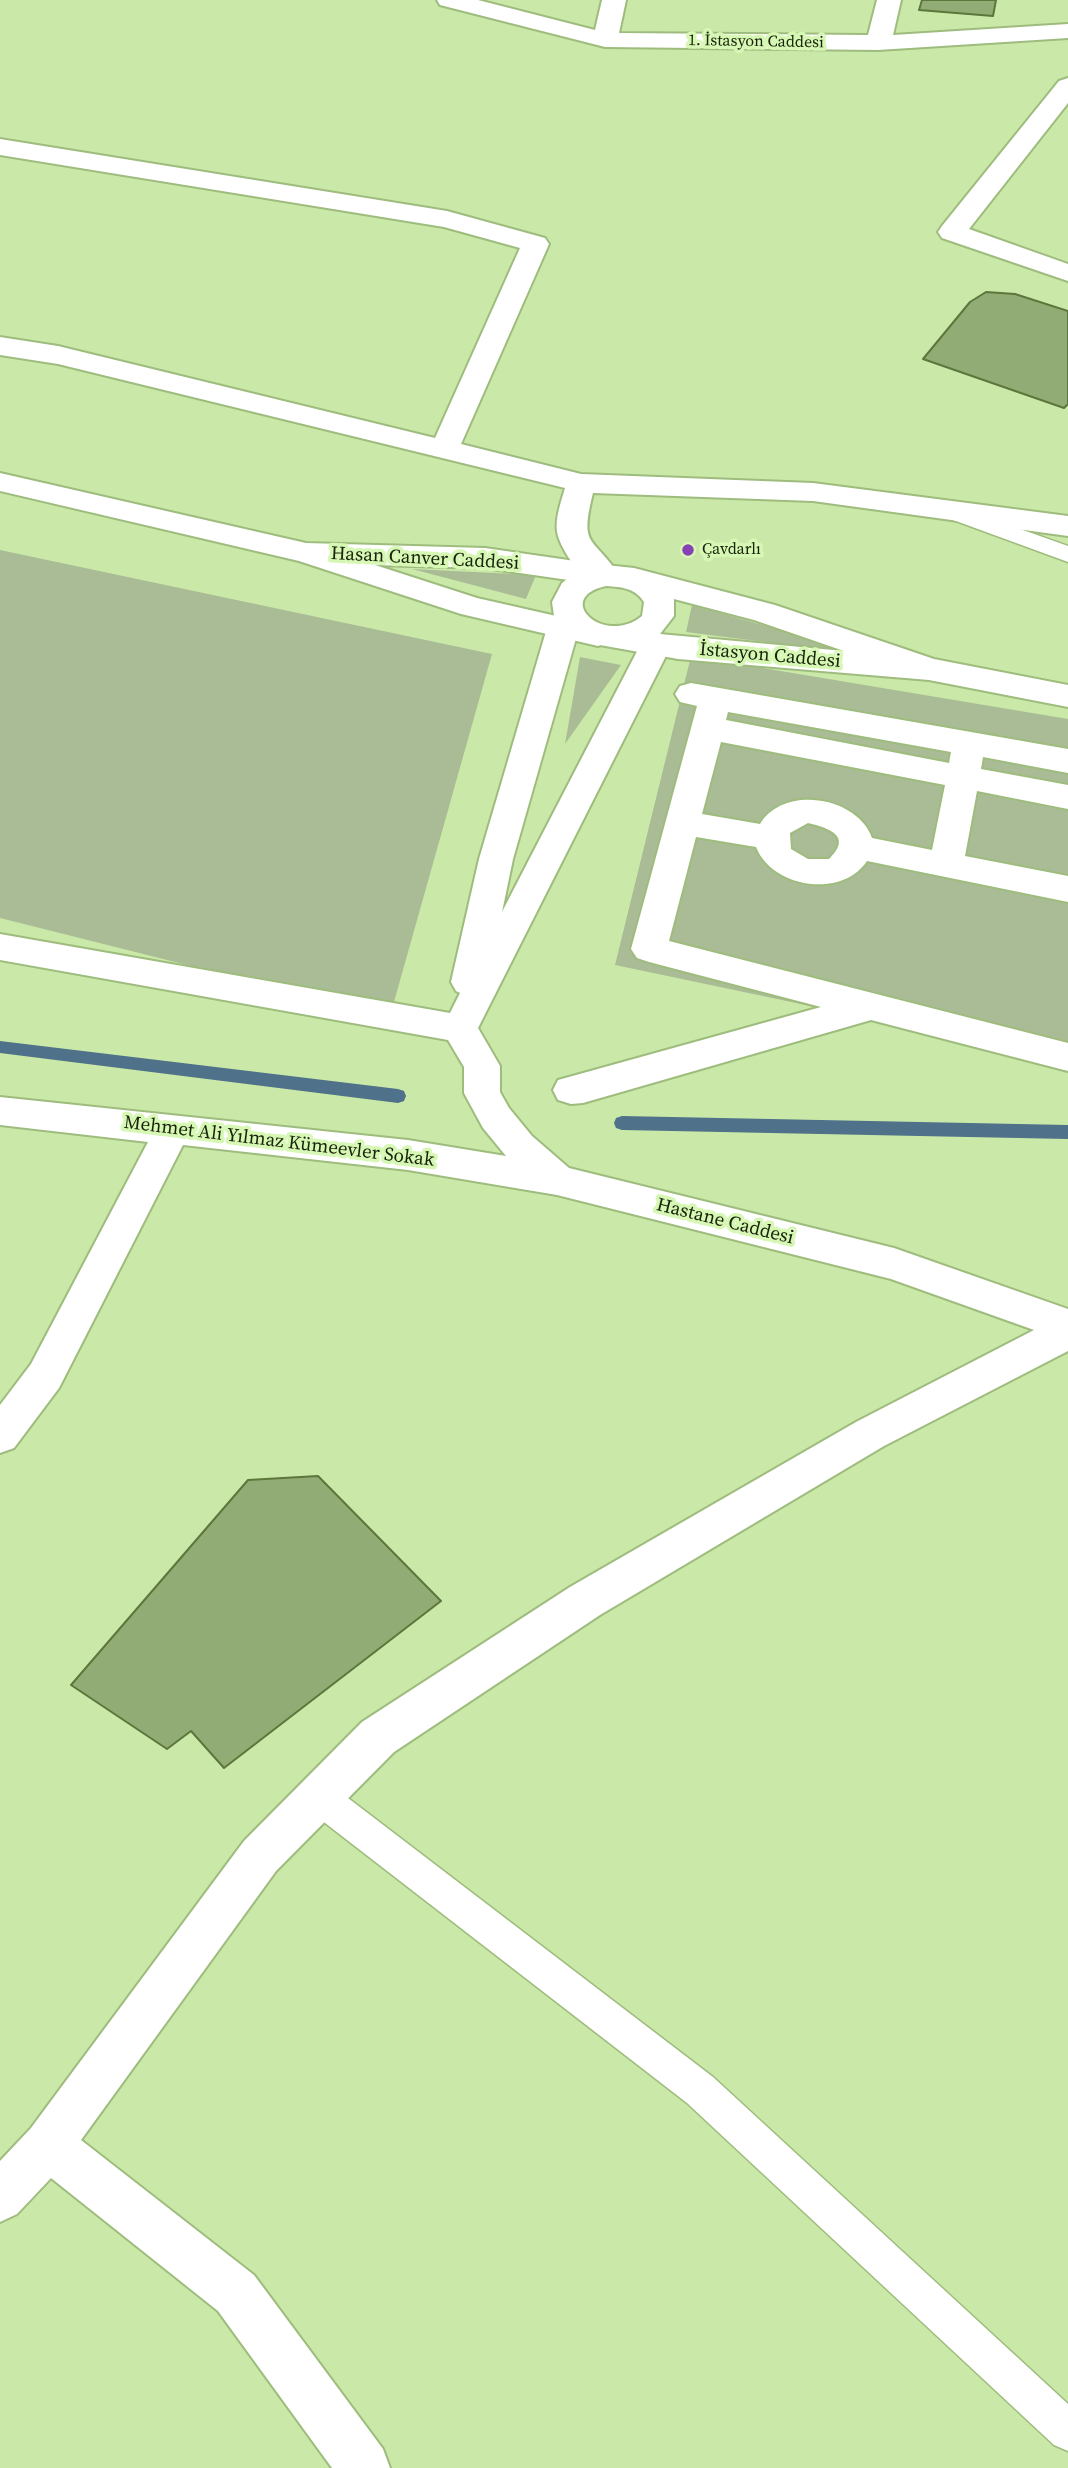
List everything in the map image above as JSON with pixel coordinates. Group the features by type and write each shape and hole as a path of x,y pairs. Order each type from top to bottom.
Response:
{"street":[{"name":"1. İstasyon Caddesi","path":"449,0 605,40 878,43 1068,31"},
{"path":"605,40 614,0"},
{"path":"878,43 889,0"},
{"path":"1068,86 952,232 1068,273"},
{"path":"0,147 447,219 535,244 443,450"},
{"path":"0,346 58,355 581,483 813,492 1068,526"},
{"name":"Hasan Canver Caddesi","path":"0,482 306,553 472,607 605,636"},
{"path":"581,483 570,526 571,536 603,575 575,586 568,595 566,605 574,623 605,636 641,631 659,615 661,604 648,584 634,578"},
{"name":"Hasan Canver Caddesi","path":"306,553 485,558 603,575"},
{"name":"İstasyon Caddesi","path":"603,575 634,578 764,612 929,669"},
{"path":"460,1028 496,859 563,628"},
{"name":"İstasyon Caddesi","path":"605,636 678,648 929,669 1068,696"},
{"path":"460,1028 656,644"},
{"path":"705,706 970,742 1068,761"},
{"path":"705,706 963,776 1068,797"},
{"path":"705,706 682,822 649,949 1068,1057"},
{"path":"946,865 970,742"},
{"path":"822,812 848,823 855,833 857,847 850,862 840,869 813,873 799,871 777,857 771,838 774,828 794,813 822,812"},
{"path":"682,822 771,838"},
{"path":"857,847 1068,889"},
{"path":"0,947 460,1028"},
{"path":"571,1090 583,1089 870,1006"},
{"name":"Hastane Caddesi","path":"460,1028 482,1066 482,1093 496,1118 519,1146 557,1180 894,1264 1068,1326"},
{"name":"Mehmet Ali Yılmaz Kümeevler Sokak","path":"0,1111 408,1155 557,1180"},
{"path":"0,1436 45,1376 173,1129"},
{"path":"0,2197 48,2145 260,1856 378,1737 585,1601 870,1434 1068,1332"},
{"path":"48,2145 236,2293 364,2468"}],"lane":[{"path":"946,510 1068,554"},
{"path":"319,1797 700,2090 1068,2431"}],"green space":[{"path":"0,550 492,654 390,1016 0,918"},
{"path":"412,569 536,575 526,599"},
{"path":"692,605 840,647 860,654 686,632"},
{"path":"691,656 1068,719 1068,1060 615,965"},
{"path":"580,657 621,665 565,744"}],"building":[{"path":"922,0 996,0 993,16 919,10"},
{"path":"986,292 1015,294 1068,311 1068,404 1064,408 923,359 970,302"},
{"path":"318,1476 441,1601 224,1768 191,1731 167,1749 71,1685 248,1480"}],"waterway":[{"path":"0,1047 398,1096"},
{"path":"622,1123 1068,1132"}],"place":[{"name":"Çavdarlı","path":"688,550"}]}
